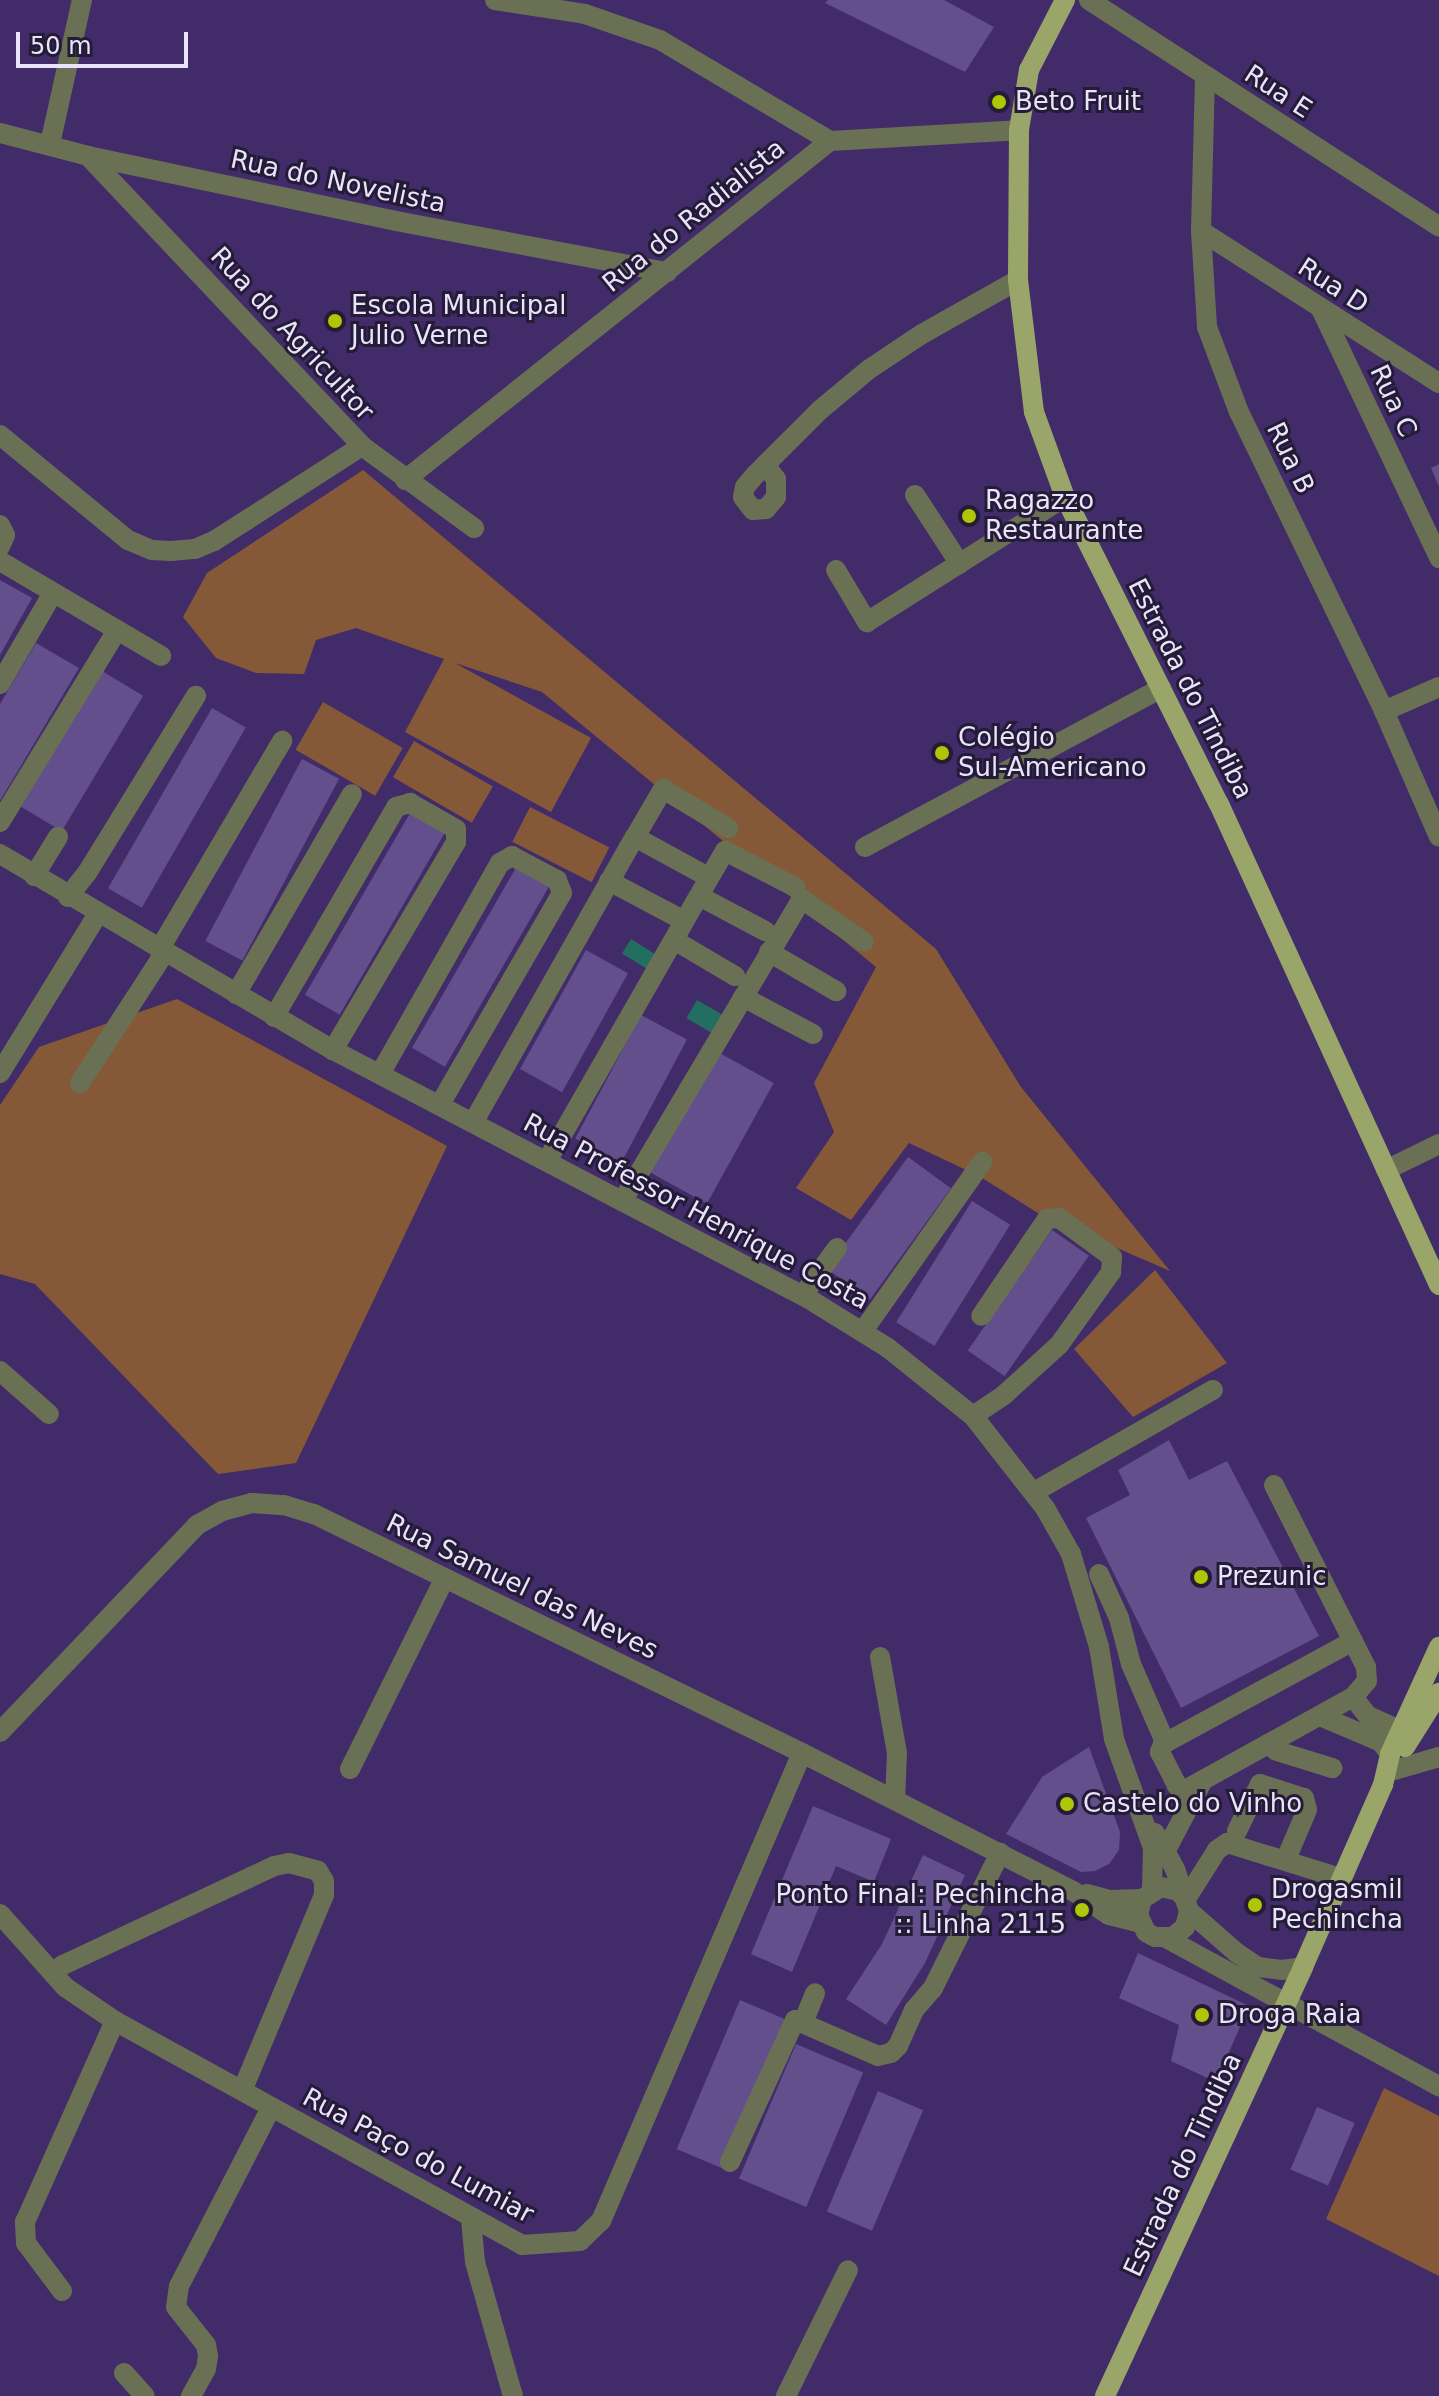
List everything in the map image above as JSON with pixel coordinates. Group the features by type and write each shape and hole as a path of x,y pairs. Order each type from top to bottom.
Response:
{"main road":[{"name":"Estrada do Tindiba","path":"1065,0 1029,70 1019,130 1018,280 1034,412 1065,497 1219,804 1439,1285"},
{"name":"Estrada do Tindiba","path":"1105,2396 1303,1967 1439,1647"},
{"path":"1388,1770 1439,1693"}],"street":[{"path":"50,144 82,0"},
{"path":"495,0 585,14 660,40 830,141 1019,130"},
{"name":"Rua E","path":"1089,0 1439,226"},
{"name":"Rua B","path":"1205,77 1201,123 1201,231 1207,327 1239,412 1384,711 1439,837"},
{"name":"Rua do Novelista","path":"0,133 88,156 396,221 667,272"},
{"name":"Rua do Radialista","path":"405,480 830,141"},
{"name":"Rua do Agricultor","path":"88,156 362,446 474,528"},
{"name":"Rua D","path":"1201,231 1439,383"},
{"path":"765,465 820,410 868,370 922,334 1018,280"},
{"name":"Rua C","path":"1321,309 1439,558"},
{"path":"0,435 128,540 152,550 171,551 195,549 214,541 362,446"},
{"path":"915,495 960,564"},
{"path":"836,570 867,622 1065,497"},
{"path":"0,525 5,535 0,547"},
{"path":"0,561 161,656"},
{"path":"0,684 53,593"},
{"path":"0,822 117,630"},
{"path":"1384,711 1439,687"},
{"path":"865,847 1161,688"},
{"path":"68,897 87,873 196,696"},
{"path":"80,1083 162,951 282,741"},
{"path":"474,1121 663,789 728,828"},
{"path":"236,994 352,794"},
{"path":"274,1017 396,807 410,803 456,829 456,842 333,1050"},
{"path":"34,876 58,837"},
{"path":"635,837 699,872"},
{"path":"547,1161 725,851 795,887"},
{"name":"Rua Professor Henrique Costa","path":"0,854 68,897 333,1050 806,1297 863,1331 926,1376 973,1416 1034,1492 1071,1554 1086,1598 1114,1739 1142,1813 1155,1863 1147,1894"},
{"path":"380,1074 500,863 512,856 557,880 562,893 440,1104"},
{"path":"609,881 675,916"},
{"path":"699,896 765,931"},
{"path":"623,1200 802,899 864,942"},
{"path":"0,1073 98,914"},
{"path":"674,940 735,976"},
{"path":"769,952 836,991"},
{"path":"743,997 813,1034"},
{"path":"1386,1170 1439,1144"},
{"path":"863,1331 982,1162"},
{"path":"973,1416 1004,1395 1059,1345 1111,1272 1112,1257 1059,1218 1047,1219 981,1316"},
{"path":"806,1297 837,1248"},
{"path":"806,1297 831,1271"},
{"path":"0,1371 49,1414"},
{"path":"1034,1492 1213,1390"},
{"path":"1274,1485 1353,1641 1367,1674 1362,1691 1203,1780 1180,1789 1160,1752 1165,1742 1353,1641"},
{"name":"Rua Samuel das Neves","path":"0,1732 197,1525 222,1511 252,1503 284,1505 314,1514 802,1753 1073,1891 1109,1915 1140,1923"},
{"path":"1099,1574 1119,1618 1136,1676 1165,1742"},
{"path":"350,1769 445,1578"},
{"path":"880,1657 897,1753 895,1800"},
{"path":"1353,1697 1368,1716 1401,1731"},
{"path":"1320,1716 1381,1742 1388,1770 1439,1757"},
{"path":"1268,1744 1298,1758 1332,1768"},
{"name":"Rua Paço do Lumiar","path":"0,1914 65,1987 115,2021 522,2245 580,2241 601,2221 802,1753"},
{"path":"1286,1791 1298,1758"},
{"path":"1166,1850 1203,1780"},
{"path":"1237,1831 1260,1784 1304,1798 1307,1804 1289,1852"},
{"name":"Rua Professor Henrique Costa","path":"1142,1813 1166,1850 1186,1902 1237,1953 1258,1967 1282,1970 1303,1967"},
{"path":"1166,1938 1185,1927 1186,1902 1217,1850 1227,1843 1340,1878"},
{"path":"730,2162 795,2020 878,2056 891,2053 922,1997 933,1988 1000,1853"},
{"path":"53,1973 63,1965 274,1866 289,1863 318,1871 324,1881 324,1895 242,2091"},
{"path":"1186,1902 1170,1887 1147,1894 1138,1906 1140,1923 1146,1932 1166,1938 1439,2086"},
{"name":"Rua Samuel das Neves","path":"1073,1891 1110,1900 1147,1894"},
{"path":"803,2023 815,1993"},
{"path":"62,2291 26,2243 25,2222 115,2021"},
{"path":"191,2396 206,2369 208,2356 206,2345 176,2307 179,2286 271,2108"},
{"path":"471,2219 475,2262 513,2396"},
{"path":"786,2396 848,2270"},
{"path":"124,2373 145,2396"}],"shaded area":[{"path":"363,470 936,949 1021,1087 1170,1271 1041,1215 979,1176 909,1143 851,1220 796,1188 834,1132 814,1083 876,967 542,692 455,663 591,738 551,812 405,732 444,659 356,628 316,640 304,674 256,673 216,658 183,617 207,573"},
{"path":"323,702 403,748 375,796 296,750"},
{"path":"414,741 493,786 472,823 393,777"},
{"path":"530,807 609,847 592,882 512,842"},
{"path":"631,939 658,956 649,970 622,953"},
{"path":"177,999 447,1146 296,1463 218,1474 35,1284 0,1274 0,1105 39,1047"},
{"path":"697,1000 723,1015 712,1033 686,1018"},
{"path":"1155,1270 1227,1363 1133,1417 1074,1349"},
{"path":"1384,2088 1439,2116 1439,2276 1326,2219"}],"building":[{"path":"828,0 944,0 994,27 965,72 825,3"},
{"path":"1439,464 1439,487 1431,468"},
{"path":"0,580 32,598 0,655"},
{"path":"36,643 79,668 0,801 0,704"},
{"path":"102,671 143,696 62,831 21,806"},
{"path":"212,708 246,728 142,908 108,888"},
{"path":"302,759 339,779 242,961 205,941"},
{"path":"410,813 445,833 340,1015 305,995"},
{"path":"517,866 550,885 445,1067 412,1048"},
{"path":"586,950 628,973 562,1092 520,1069"},
{"path":"641,1015 687,1039 621,1163 575,1139"},
{"path":"716,1051 774,1083 707,1204 649,1172"},
{"path":"908,1157 951,1188 870,1300 827,1269"},
{"path":"972,1201 1010,1225 934,1346 896,1322"},
{"path":"1052,1230 1089,1256 1005,1376 968,1350"},
{"name":"Prezunic","path":"1169,1440 1189,1480 1227,1461 1319,1636 1181,1708 1086,1518 1130,1495 1118,1470"},
{"name":"Castelo do Vinho","path":"1089,1747 1120,1832 1119,1850 1109,1864 1095,1871 1081,1872 1006,1834 1042,1777"},
{"path":"813,1806 891,1839 874,1882 836,1866 792,1972 751,1954"},
{"path":"923,1855 965,1875 925,1963 886,2025 846,1999 882,1944"},
{"name":"Droga Raia","path":"1138,1953 1249,2006 1216,2082 1171,2061 1179,2025 1119,1998"},
{"path":"740,2000 785,2019 722,2168 677,2149"},
{"path":"796,2044 863,2073 806,2207 739,2178"},
{"path":"878,2091 923,2110 872,2231 827,2212"},
{"path":"1317,2107 1355,2123 1328,2186 1290,2170"}],"place":[{"name":"Beto Fruit","path":"999,102"},
{"name":"Escola Municipal Julio Verne","path":"335,321"},
{"name":"Ragazzo Restaurante","path":"969,516"},
{"name":"Colégio Sul-Americano","path":"942,753"},
{"name":"Prezunic","path":"1201,1577"},
{"name":"Castelo do Vinho","path":"1067,1804"},
{"name":"Drogasmil Pechincha","path":"1255,1905"},
{"name":"Ponto Final: Pechincha :: Linha 2115","path":"1082,1910"},
{"name":"Droga Raia","path":"1202,2015"}]}
